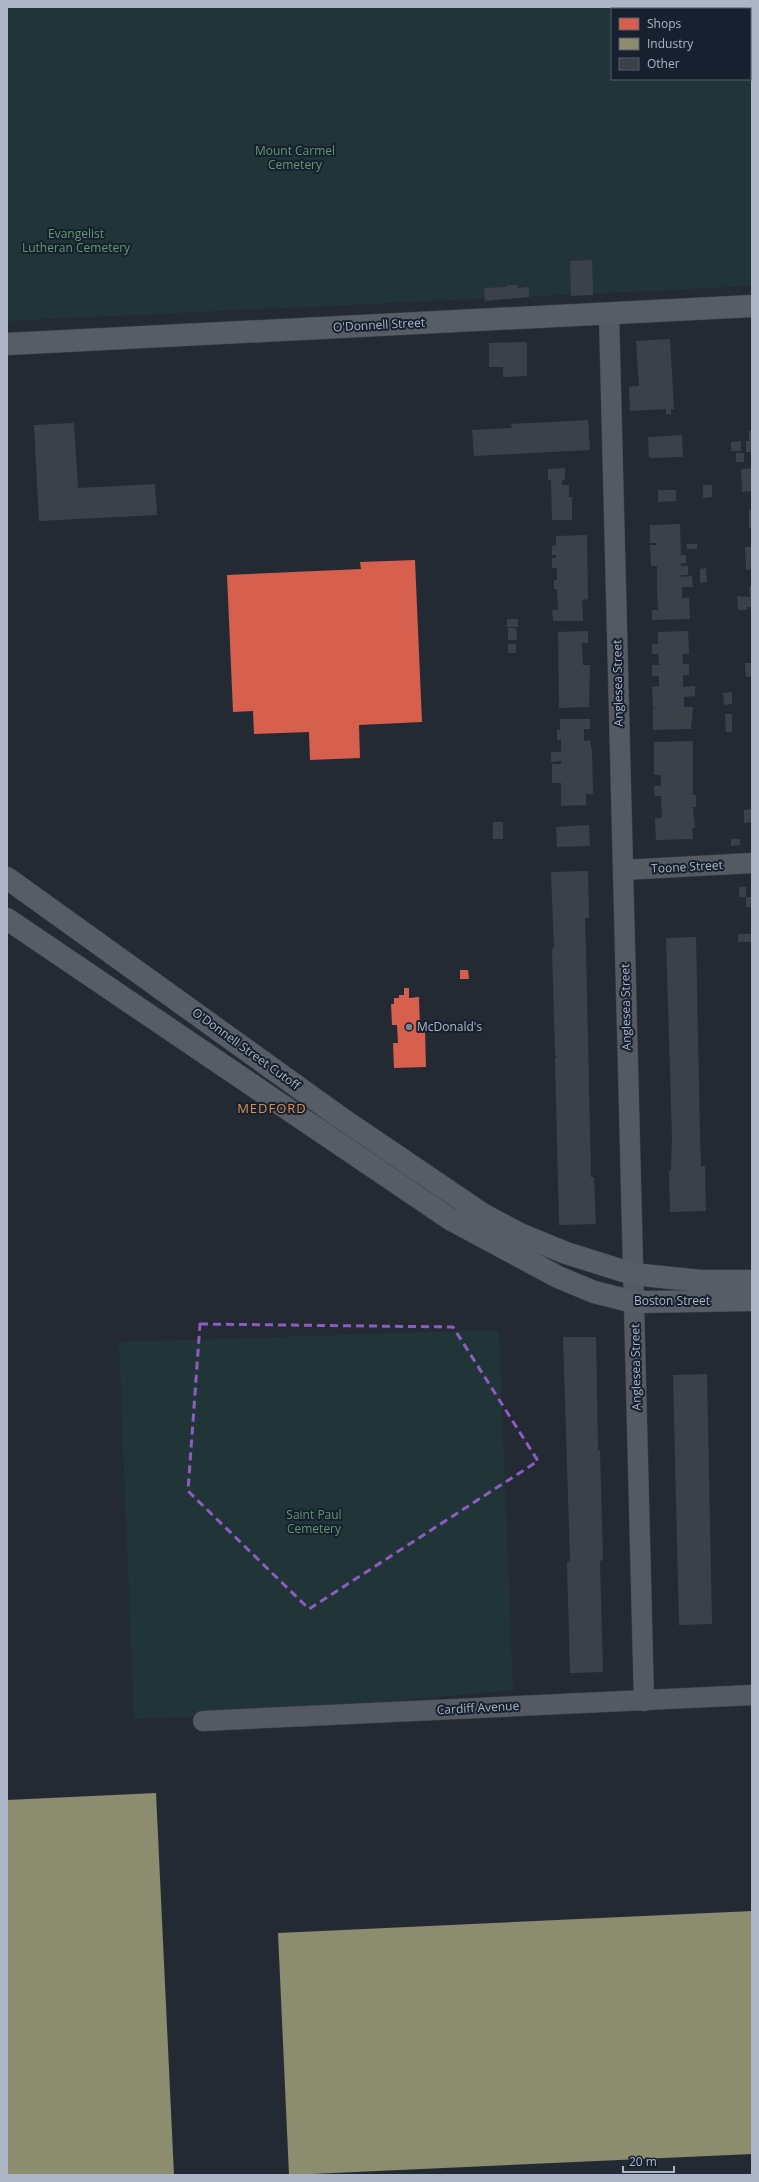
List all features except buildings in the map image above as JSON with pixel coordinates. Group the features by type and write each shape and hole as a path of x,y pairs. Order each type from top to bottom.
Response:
{"main road":[{"name":"O'Donnell Street","path":"7,344 752,306"},
{"name":"O'Donnell Street Cutoff","path":"7,878 341,1118 484,1215 509,1228"},
{"name":"O'Donnell Street Cutoff","path":"7,918 437,1211 506,1251"},
{"name":"Boston Street","path":"509,1228 566,1253 633,1274 663,1279 752,1281"},
{"name":"Boston Street","path":"506,1251 558,1277 594,1292 634,1302 752,1300"}],"street":[{"name":"Anglesea Street","path":"609,314 644,1701"},
{"name":"Toone Street","path":"623,870 752,863"},
{"name":"Cardiff Avenue","path":"203,1721 752,1695"}],"highlighted area":[{"path":"200,1324 453,1327 538,1461 309,1609 188,1491"}],"green space":[{"name":"Mount Carmel Cemetery","path":"7,7 752,7 752,286 7,321"},
{"name":"Saint Paul Cemetery","path":"499,1330 513,1690 246,1715 134,1719 119,1342"}],"place":[{"name":"McDonald's","path":"409,1027"}],"district":[{"name":"MEDFORD","path":"272,1108"}],"park label":[{"name":"Evangelist Lutheran Cemetery","path":"76,241"}]}
